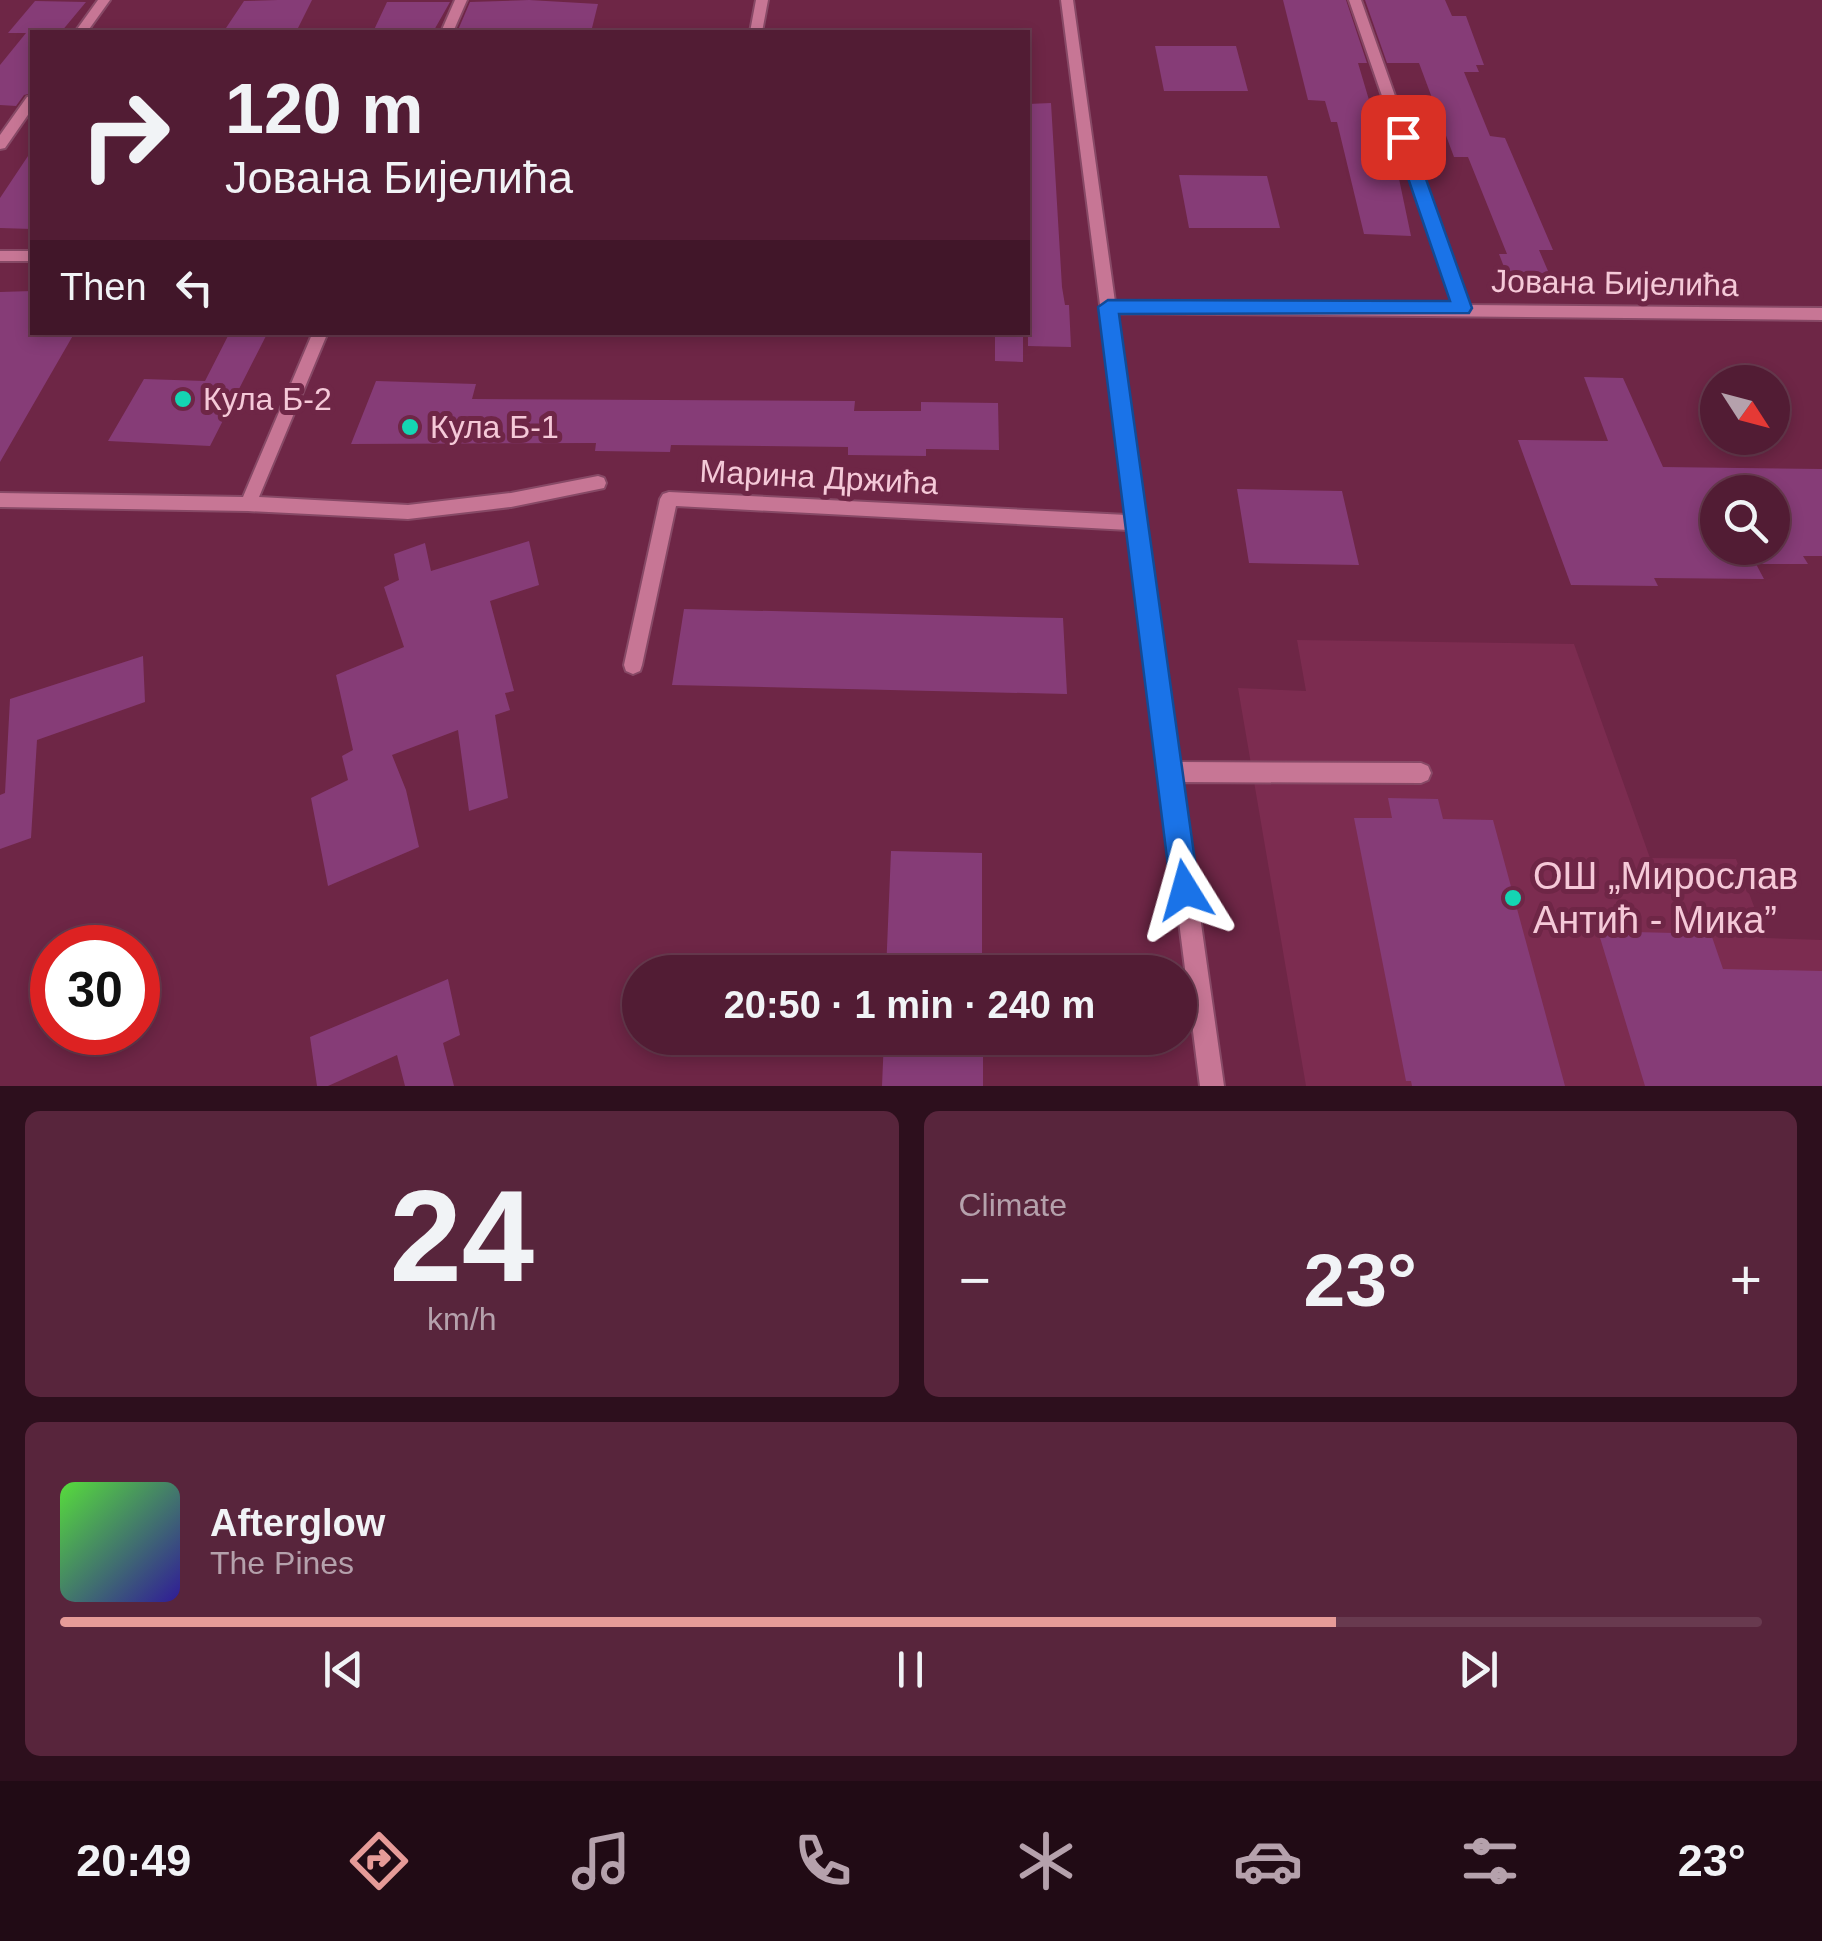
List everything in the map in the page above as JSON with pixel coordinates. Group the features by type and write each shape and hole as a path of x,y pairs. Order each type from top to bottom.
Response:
{"street":[{"path":"82,30 104,0"},
{"path":"448,30 461,0"},
{"path":"756,30 762,0"},
{"path":"1067,0 1212,1086"},
{"path":"1355,0 1462,308"},
{"path":"0,145 30,103"},
{"path":"0,256 30,256"},
{"name":"Јована Бијелића","path":"1108,307 1822,314"},
{"path":"248,504 319,335"},
{"path":"0,500 248,504 408,512 511,500 598,482"},
{"name":"Марина Држића","path":"633,666 669,500 1135,523"},
{"path":"1169,772 1421,774"}],"shaded area":[{"name":"ОШ „Мирослав Антић - Мика”","path":"1297,640 1574,644 1650,858 1736,859 1766,938 1822,940 1822,1086 1306,1086 1238,688 1306,691"}],"building":[{"path":"312,0 297,30 225,30 244,1"},
{"path":"1283,0 1346,0 1367,63 1358,63 1391,174 1398,174 1411,236 1364,234 1337,122 1331,122 1325,101 1308,100"},
{"path":"1365,0 1445,0 1452,16 1466,16 1484,65 1476,65 1479,72 1464,72 1490,136 1505,138 1553,250 1539,250 1554,285 1511,285 1499,254 1507,254 1468,157 1454,157 1419,63 1387,63"},
{"path":"35,1 86,2 63,30 30,30 30,94 16,106 0,105 0,65 26,33 8,33"},
{"path":"387,2 450,2 434,30 374,30"},
{"path":"470,2 598,4 592,30 458,30"},
{"path":"1155,46 1236,46 1248,91 1164,91"},
{"path":"1051,103 1062,287 1065,305 1069,305 1071,347 1028,346 1030,104"},
{"path":"30,153 30,229 0,228 0,198"},
{"path":"1179,175 1267,176 1280,228 1189,228"},
{"path":"30,291 30,335 73,335 0,462 0,292"},
{"name":"Кула Б-2","path":"228,335 266,335 210,446 108,441 144,379 205,381"},
{"path":"995,335 1023,335 1023,362 995,361"},
{"path":"1584,377 1623,378 1663,467 1822,469 1822,556 1803,556 1808,564 1790,564 1790,475 1700,475 1700,565 1757,565 1764,579 1654,578 1658,586 1571,585 1518,440 1608,441"},
{"path":"376,381 476,384 472,399 855,401 854,411 921,411 921,402 998,403 999,450 926,449 926,456 848,455 848,447 671,445 670,452 595,451 596,443 351,444"},
{"path":"1237,489 1342,491 1359,565 1249,563"},
{"path":"529,541 539,585 490,601 514,691 505,693 510,710 495,715 508,798 469,811 458,730 392,755 406,790 419,847 328,886 311,798 348,780 342,756 353,750 336,675 404,647 384,587 399,580 394,554 425,543 431,571"},
{"path":"684,609 1063,618 1067,694 672,685"},
{"path":"143,656 145,702 37,740 31,838 0,849 0,795 5,793 10,699"},
{"path":"1388,798 1438,799 1443,819 1493,820 1565,1086 1412,1086 1411,1081 1406,1081 1354,818 1392,818"},
{"path":"891,851 982,853 982,955 887,955"},
{"path":"1598,931 1711,934 1723,969 1822,971 1822,1086 1645,1086"},
{"path":"448,979 460,1035 443,1043 454,1086 405,1086 397,1055 328,1086 317,1086 310,1037"},
{"path":"883,1055 983,1055 983,1086 882,1086"}],"place":[{"name":"Кула Б-2","path":"183,399"},
{"name":"Кула Б-1","path":"410,427"},
{"name":"ОШ „Мирослав Антић - Мика”","path":"1513,898"}],"route":[{"path":"1185,890 1108,307 1462,308 1403,137"}]}
